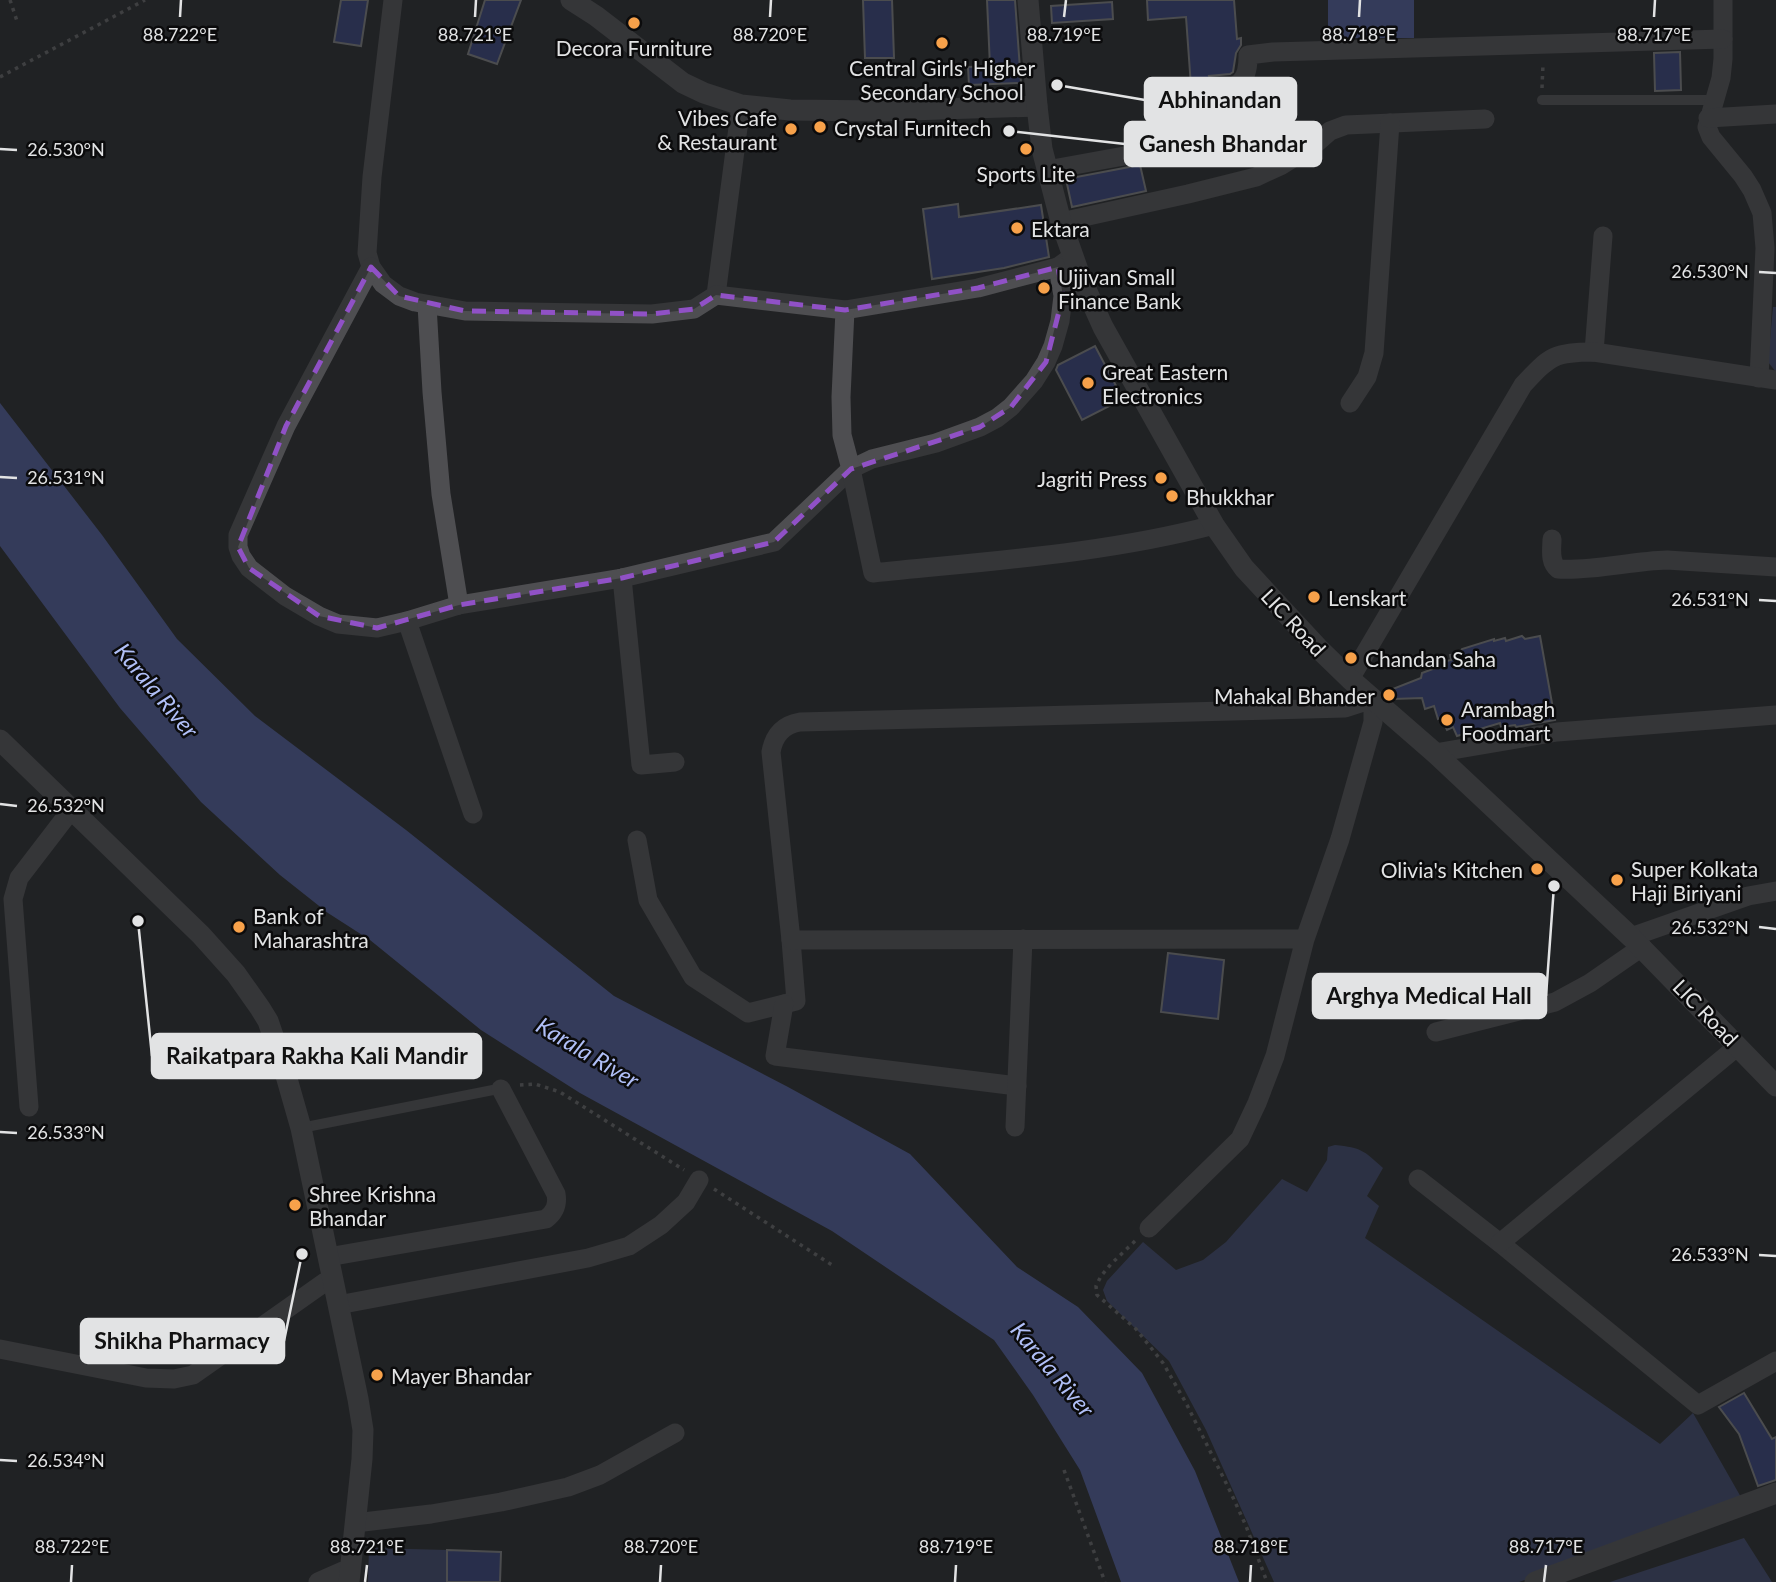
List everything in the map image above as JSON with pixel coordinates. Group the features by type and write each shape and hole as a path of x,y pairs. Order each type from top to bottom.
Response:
{"street":[{"path":"371,267 286,426 239,535 238,547 249,568 285,596 319,616 338,624 377,628 459,604 622,578 774,542 851,469 872,459 936,443 980,427 1010,407 1034,381 1053,346 1060,321 1066,262 978,288 845,310 716,295 694,309 652,314 465,311 427,305 399,296 383,284 371,267 368,253 372,177 393,0"},
{"path":"571,0 683,83 704,93 741,104 790,110 838,111 1037,106"},
{"name":"LIC Road","path":"1028,0 1042,149 1062,222 1066,262 1080,276 1103,327 1214,525 1244,568 1350,679 1435,753 1637,942 1776,1086"},
{"path":"1350,679 1523,385 1546,361 1566,352 1594,352 1768,379 1762,213 1743,176 1708,132 1711,109 1721,78 1723,0"},
{"path":"1047,170 1135,154 1149,148 1163,139 1176,125 1191,101 1243,80 1248,70 1248,55 1273,52 1723,39"},
{"path":"716,295 741,104"},
{"path":"998,107 1024,120 1035,133 1042,149"},
{"path":"1711,109 1776,114"},
{"path":"1062,222 1256,177 1282,165 1314,145 1330,131 1346,125 1485,119"},
{"path":"1350,403 1367,377 1374,353 1390,123"},
{"path":"1594,352 1603,236"},
{"path":"427,305 441,494 459,604"},
{"path":"845,310 842,435 873,573 1072,551 1178,535 1214,525"},
{"path":"1552,539 1552,560 1558,569 1586,569 1651,560 1776,567"},
{"path":"622,578 641,765 675,762"},
{"path":"407,621 473,814"},
{"path":"637,840 648,900 693,977 748,1013 796,1001 771,752 776,736 793,723 1345,708 1373,699 1373,723 1340,839 1305,939 1275,1056 1257,1103 1240,1139 1149,1228"},
{"path":"1435,753 1557,732 1776,715"},
{"path":"0,740 13,763 201,934 236,974 260,1008 275,1039 328,1257 363,1430 355,1523 345,1578"},
{"path":"29,1107 13,899 19,878 68,813"},
{"path":"1436,1032 1555,1002 1573,993 1637,942 1748,896 1776,891"},
{"path":"1015,1127 1023,939"},
{"path":"791,940 1305,939"},
{"path":"784,1004 775,1056 1017,1086"},
{"path":"1500,1242 1738,1046"},
{"path":"328,1257 546,1219 553,1213 557,1200 555,1194 504,1088"},
{"path":"297,1129 356,1430 345,1578"},
{"path":"1418,1178 1698,1405 1776,1361"},
{"path":"338,1305 588,1258 629,1245 661,1225 686,1202 699,1180"},
{"path":"0,1349 146,1378 174,1379 193,1375 325,1282"},
{"path":"355,1523 430,1514 568,1487 600,1475 675,1433"},
{"path":"1535,1582 1776,1493"},
{"path":"318,1582 345,1578"}],"lane":[{"path":"1542,100 1711,109"},
{"path":"297,1129 504,1088"}],"path":[{"path":"10,0 18,24"},
{"path":"0,77 145,0"},
{"path":"1542,100 1543,44"},
{"path":"504,1088 536,1084 560,1092 832,1265"},
{"path":"1149,1228 1101,1276 1096,1286 1097,1295 1136,1329 1163,1363 1230,1491 1267,1582"},
{"path":"1063,1470 1105,1582"}],"highlighted area":[{"path":"371,267 399,296 465,311 652,314 694,309 716,295 845,310 978,288 1058,267 1063,296 1046,362 1011,407 980,427 851,469 774,542 622,578 459,605 377,628 319,616 249,568 238,547 286,426"}],"shaded area":[{"path":"1773,307 1776,307 1776,372 1768,362"},
{"path":"1335,1145 1362,1151 1383,1168 1367,1196 1379,1206 1365,1238 1660,1444 1693,1413 1742,1499 1519,1582 1274,1582 1206,1430 1169,1361 1107,1301 1103,1290 1107,1281 1143,1242 1176,1270 1203,1260 1226,1242 1282,1179 1307,1192 1327,1160 1328,1147"},
{"path":"1744,1538 1772,1582 1610,1582"},
{"path":"369,1548 447,1550 447,1582 368,1582"}],"water":[{"path":"1328,0 1414,0 1414,38 1328,38"},
{"name":"Karala River","path":"0,403 102,535 177,639 255,716 406,830 614,996 910,1154 1017,1267 1078,1307 1142,1373 1195,1471 1239,1582 1121,1582 1080,1470 1033,1395 994,1340 832,1231 580,1093 481,1030 370,940 328,913 280,875 201,802 120,708 0,546"}],"building":[{"path":"341,0 368,0 361,46 334,42"},
{"path":"485,0 521,0 497,64 468,54"},
{"path":"863,0 892,0 894,58 865,58"},
{"path":"987,0 1015,0 1021,83 969,85 968,67 990,66"},
{"path":"1147,0 1234,0 1237,39 1241,38 1241,45 1236,53 1233,72 1209,76 1210,79 1191,86 1186,17 1148,20"},
{"path":"1112,2 1113,19 1052,23 1051,6"},
{"path":"1680,52 1681,90 1655,91 1654,53"},
{"path":"1140,165 1146,191 1072,207 1066,179"},
{"path":"958,204 959,217 1041,205 1049,257 1004,268 932,279 923,209"},
{"name":"Great Eastern Electronics","path":"1095,346 1123,399 1082,420 1056,370 1058,365"},
{"path":"1522,636 1525,639 1540,636 1555,720 1516,727 1501,727 1500,723 1457,736 1453,727 1447,730 1442,718 1438,719 1434,706 1425,709 1422,698 1393,699 1385,692 1421,678 1422,673 1438,667 1438,663 1451,660 1450,655 1460,653 1462,649 1494,639 1505,638 1506,641"},
{"path":"1168,953 1224,960 1218,1019 1161,1012"},
{"path":"1744,1393 1772,1439 1776,1437 1776,1480 1758,1486 1739,1434 1719,1407"},
{"path":"447,1550 501,1552 500,1582 447,1582"}],"place":[{"name":"Decora Furniture","path":"634,23"},
{"name":"Central Girls' Higher Secondary School","path":"942,43"},
{"name":"Abhinandan","path":"1057,85"},
{"name":"Crystal Furnitech","path":"820,127"},
{"name":"Vibes Cafe & Restaurant","path":"791,129"},
{"name":"Ganesh Bhandar","path":"1009,131"},
{"name":"Sports Lite","path":"1026,149"},
{"name":"Ektara","path":"1017,228"},
{"name":"Ujjivan Small Finance Bank","path":"1044,288"},
{"name":"Great Eastern Electronics","path":"1088,383"},
{"name":"Jagriti Press","path":"1161,478"},
{"name":"Bhukkhar","path":"1172,496"},
{"name":"Lenskart","path":"1314,597"},
{"name":"Chandan Saha","path":"1351,658"},
{"name":"Mahakal Bhander","path":"1389,695"},
{"name":"Arambagh Foodmart","path":"1447,720"},
{"name":"Olivia's Kitchen","path":"1537,869"},
{"name":"Super Kolkata Haji Biriyani","path":"1617,880"},
{"name":"Arghya Medical Hall","path":"1554,886"},
{"name":"Raikatpara Rakha Kali Mandir","path":"138,921"},
{"name":"Bank of Maharashtra","path":"239,927"},
{"name":"Shree Krishna Bhandar","path":"295,1205"},
{"name":"Shikha Pharmacy","path":"302,1254"},
{"name":"Mayer Bhandar","path":"377,1375"}]}
